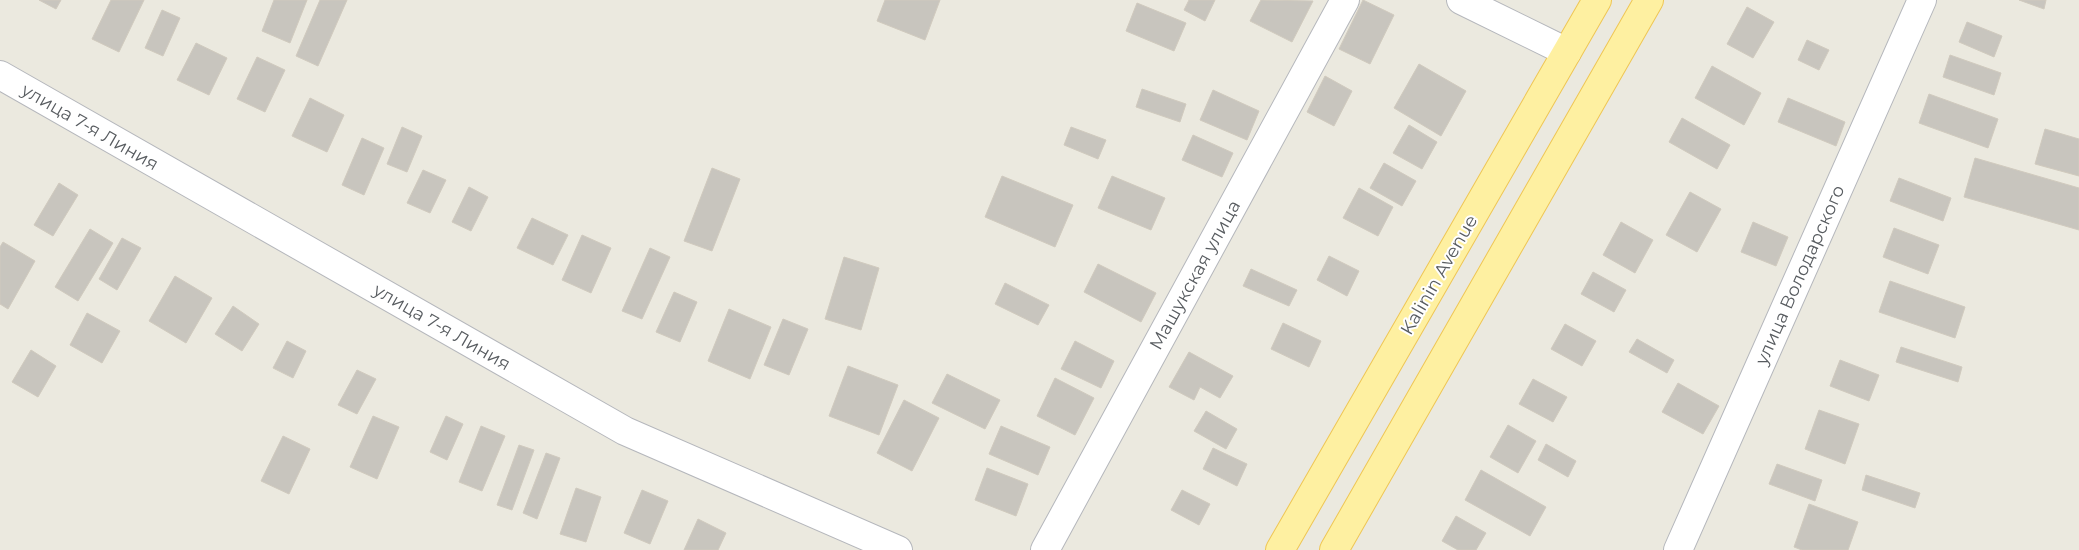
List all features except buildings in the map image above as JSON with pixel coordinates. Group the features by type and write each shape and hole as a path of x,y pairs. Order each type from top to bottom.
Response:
{"main road":[{"name":"Kalinin Avenue","path":"1280,550 1597,0"},
{"path":"1334,550 1649,0"}],"street":[{"name":"Машукская улица","path":"1045,550 1345,0"},
{"path":"1461,0 1567,52"},
{"name":"улица Володарского","path":"1678,550 1922,0"},
{"name":"улица 7-я Линия","path":"0,75 625,432 898,550"}]}
